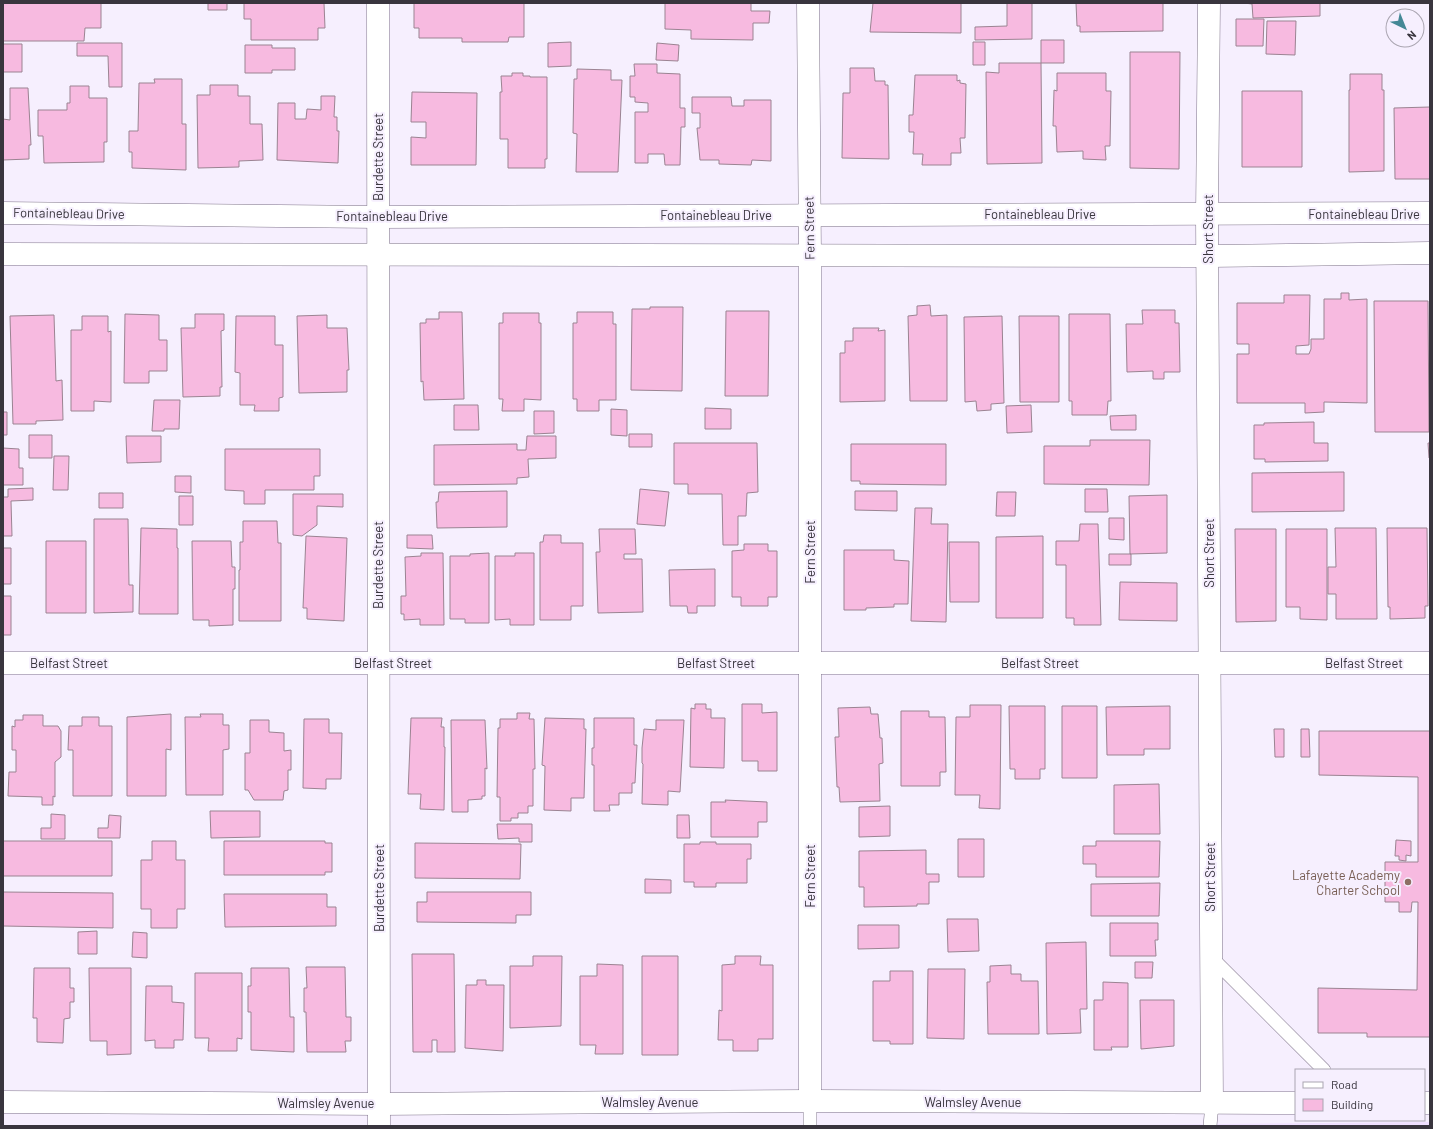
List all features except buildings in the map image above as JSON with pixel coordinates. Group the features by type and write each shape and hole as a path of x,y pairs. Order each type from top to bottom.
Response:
{"street":[{"name":"Burdette Street","path":"378,3 379,1126"},
{"name":"Fern Street","path":"808,3 810,256 810,1101"},
{"name":"Short Street","path":"1209,3 1207,215 1212,1104"},
{"name":"Fontainebleau Drive","path":"3,213 378,216 1430,214"},
{"path":"3,254 378,256 1208,256 1430,253"},
{"name":"Belfast Street","path":"3,663 1430,663"},
{"name":"Walmsley Avenue","path":"3,1102 379,1104 810,1101 1212,1104 1295,1103"}],"lane":[{"path":"1211,957 1323,1069"},
{"path":"810,1101 810,1126"},
{"path":"1210,1126 1212,1104"}],"shaded area":[{"path":"1430,1122 1430,1126 1035,1126"}],"place":[{"name":"Lafayette Academy Charter School","path":"1408,882"}]}
